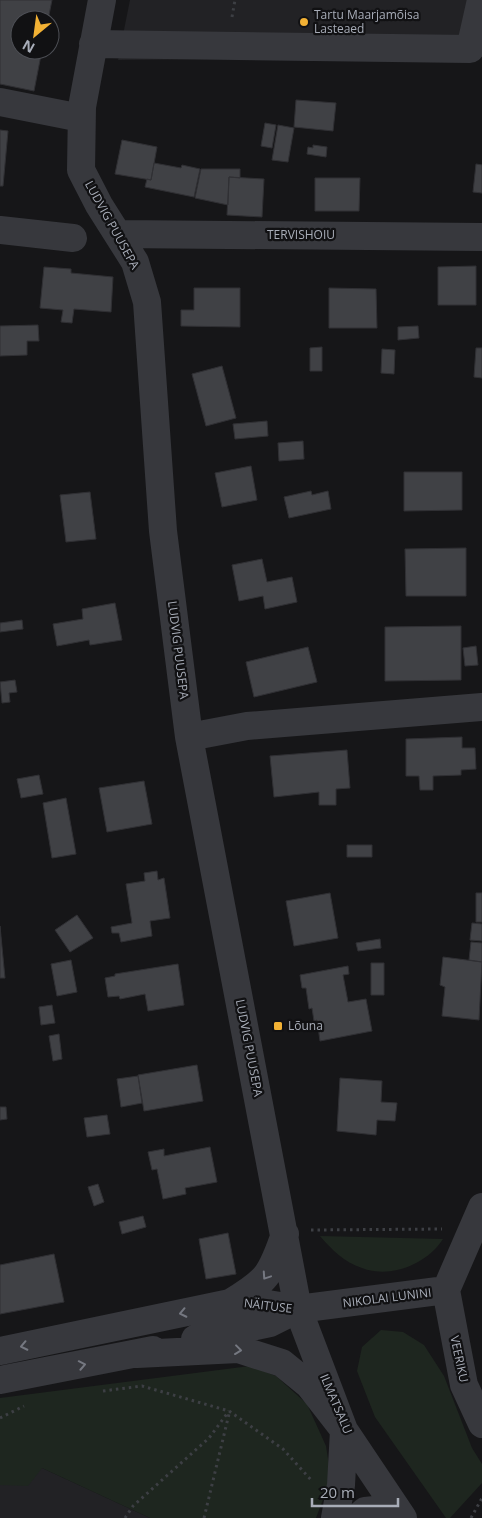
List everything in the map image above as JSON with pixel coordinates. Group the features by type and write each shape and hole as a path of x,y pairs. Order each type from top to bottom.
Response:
{"street":[{"name":"LUDVIG PUUSEPA","path":"102,0 81,118 82,170 99,205 135,262 147,302 164,531 189,737 298,1309"},
{"path":"93,44 470,49 481,0"},
{"path":"0,102 81,118"},
{"path":"0,230 73,238"},
{"name":"TERVISHOIU","path":"119,234 482,236"},
{"path":"189,737 247,726 482,707"},
{"name":"NIKOLAI LUNINI","path":"298,1309 446,1290 482,1207"},
{"path":"230,1303 260,1285 276,1262 285,1234"},
{"name":"VEERIKU","path":"446,1290 464,1386 482,1424"},
{"name":"NÄITUSE","path":"0,1351 230,1303 256,1302 298,1309"},
{"name":"NÄITUSE","path":"0,1380 137,1354 235,1329 270,1323 298,1309"},
{"name":"ILMATSALU","path":"298,1309 344,1430 396,1515"},
{"path":"137,1354 238,1349 282,1363 309,1385 344,1430 341,1485 335,1518"},
{"path":"357,1518 365,1511 396,1515"}],"path":[{"path":"321,1229 447,1229"},
{"path":"95,1392 142,1386 229,1411 283,1449 313,1483"},
{"path":"0,1418 31,1403"},
{"path":"125,1518 133,1506 209,1438 229,1411"},
{"path":"204,1518 229,1411"},
{"path":"471,1518 482,1498"}],"shaded area":[{"name":"Tartu Maarjamõisa Lasteaed","path":"130,0 482,0 482,57 118,60"},
{"path":"320,1236 443,1239 428,1256 418,1262 407,1267 385,1272 362,1268 344,1259"},
{"path":"381,1330 403,1332 424,1345 444,1376 472,1448 482,1464 482,1483 450,1518 446,1518 375,1417 357,1371 362,1347"},
{"path":"250,1366 276,1376 307,1404 326,1446 331,1478 316,1518 150,1518 42,1468 28,1486 0,1485 0,1398"},
{"path":"42,1468 150,1518 0,1518 0,1485"}],"building":[{"path":"0,0 52,0 50,10 10,10 10,60 40,60 34,91 0,84"},
{"path":"296,100 336,103 333,131 294,127"},
{"path":"265,123 276,125 272,148 261,146"},
{"path":"278,125 294,128 288,162 272,160"},
{"path":"0,130 8,131 3,186 0,186"},
{"path":"122,140 157,147 151,180 115,174"},
{"path":"313,145 327,147 326,157 307,154 308,147 313,148"},
{"path":"154,163 181,168 182,165 200,169 194,197 145,187 147,179 151,180"},
{"path":"476,164 482,165 482,193 473,192"},
{"path":"201,169 240,169 240,178 229,177 228,205 195,198"},
{"path":"229,177 264,179 262,217 227,215"},
{"path":"315,178 360,178 359,211 315,211"},
{"path":"476,266 476,305 438,305 438,267"},
{"path":"44,267 71,269 71,273 113,277 111,312 74,309 72,323 61,322 63,310 40,308"},
{"path":"194,288 240,288 240,327 181,326 181,310 194,310"},
{"path":"329,288 376,289 377,328 329,328"},
{"path":"38,325 39,341 27,341 27,355 0,356 0,326"},
{"path":"418,326 419,338 398,340 398,327"},
{"path":"322,347 322,371 310,371 310,348"},
{"path":"476,348 482,348 482,378 474,377"},
{"path":"382,349 395,350 394,374 381,373"},
{"path":"222,366 236,418 206,426 192,374"},
{"path":"267,421 268,436 235,439 233,424"},
{"path":"303,441 304,459 279,461 278,443"},
{"path":"251,466 257,500 222,507 215,473"},
{"path":"404,472 462,472 462,510 404,511"},
{"path":"311,491 312,495 328,491 331,509 289,518 284,497"},
{"path":"90,492 96,539 66,542 60,495"},
{"path":"466,548 466,596 406,596 405,549"},
{"path":"262,559 267,582 292,577 297,602 265,609 263,596 239,601 232,565"},
{"path":"115,603 122,640 90,645 89,640 57,646 53,624 83,619 82,609"},
{"path":"22,620 23,629 0,632 0,623"},
{"path":"461,626 461,680 385,681 385,627"},
{"path":"476,646 478,665 465,666 463,648"},
{"path":"308,647 317,682 254,697 246,662"},
{"path":"15,680 17,692 9,693 10,702 2,703 0,682"},
{"path":"462,737 462,748 475,748 476,769 461,770 461,775 433,776 433,790 420,790 419,776 406,776 406,739"},
{"path":"347,750 350,788 336,789 336,805 319,805 319,792 274,797 270,756"},
{"path":"39,775 43,794 21,798 17,779"},
{"path":"144,781 152,824 107,832 99,788"},
{"path":"66,798 76,854 52,858 43,803"},
{"path":"347,845 372,845 372,857 347,857"},
{"path":"157,871 158,880 164,878 170,918 150,921 152,936 121,942 119,933 112,933 111,927 132,923 126,884 145,881 144,873"},
{"path":"330,893 338,938 294,946 286,901"},
{"path":"476,893 482,893 482,922 476,922"},
{"path":"77,915 93,938 70,952 55,930"},
{"path":"472,923 482,924 482,941 470,940"},
{"path":"0,926 5,978 0,978"},
{"path":"380,939 381,948 358,951 356,943"},
{"path":"471,942 482,943 482,962 469,960"},
{"path":"443,957 482,962 479,1020 442,1016 445,987 440,985"},
{"path":"71,960 77,992 57,996 51,964"},
{"path":"371,963 384,963 384,995 371,995"},
{"path":"178,964 184,1005 148,1011 145,994 120,999 119,996 108,997 105,978 115,976 115,974"},
{"path":"348,966 349,974 343,975 348,1002 366,999 372,1031 320,1041 317,1020 314,1021 312,1008 309,1009 306,988 302,988 300,975"},
{"path":"52,1005 55,1023 41,1025 39,1007"},
{"path":"59,1034 62,1059 53,1061 49,1036"},
{"path":"197,1065 203,1101 144,1111 138,1075"},
{"path":"138,1076 142,1103 121,1107 117,1079"},
{"path":"340,1078 382,1081 381,1102 397,1103 395,1121 377,1120 376,1135 337,1131"},
{"path":"0,1107 6,1107 7,1119 0,1120"},
{"path":"107,1115 110,1134 87,1137 84,1118"},
{"path":"210,1147 217,1182 185,1188 186,1194 163,1199 157,1169 152,1170 148,1152 164,1149 164,1156"},
{"path":"98,1184 104,1202 94,1206 88,1187"},
{"path":"143,1216 146,1227 122,1234 119,1222"},
{"path":"228,1233 236,1274 206,1279 199,1239"},
{"path":"54,1254 64,1302 0,1314 0,1265"}],"place":[{"name":"Tartu Maarjamõisa Lasteaed","path":"304,22"},
{"name":"Lõuna","path":"278,1026"}]}
